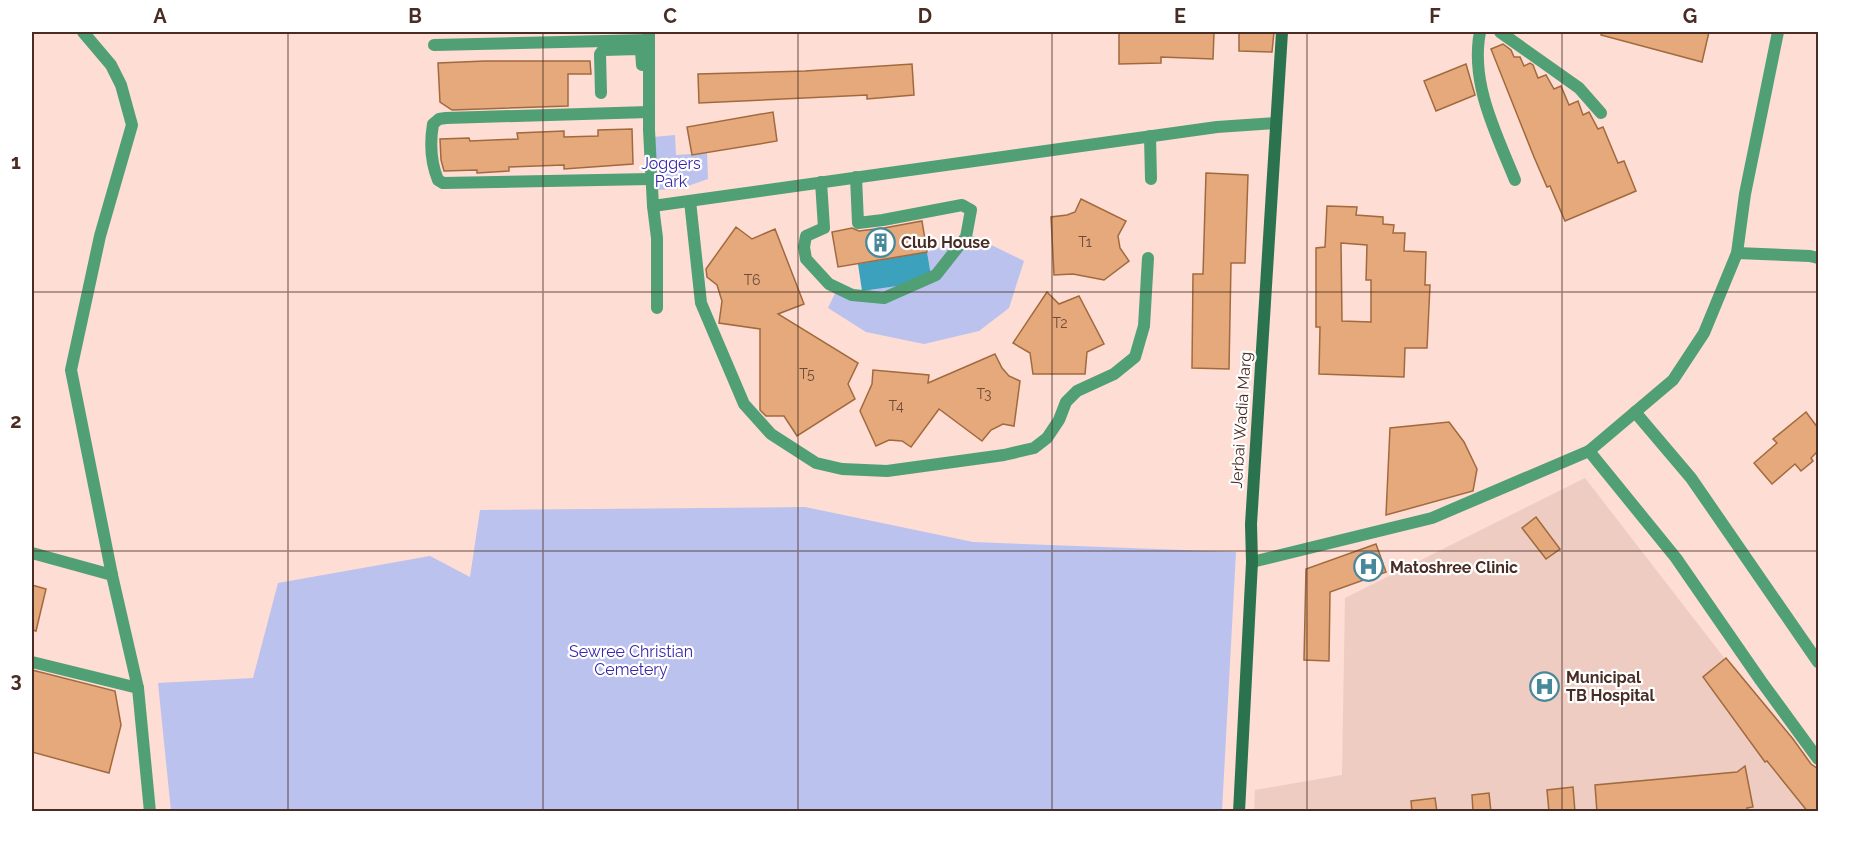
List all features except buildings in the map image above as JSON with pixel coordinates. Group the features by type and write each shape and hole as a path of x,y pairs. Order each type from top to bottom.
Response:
{"main road":[{"name":"Jerbai Wadia Marg","path":"1239,812 1252,562 1251,524 1282,32"}],"street":[{"path":"82,32 111,65 121,85 132,125 100,236 71,370 112,575 138,688 150,812"},
{"path":"1480,32 1476,49 1483,101 1515,180"},
{"path":"1500,32 1579,88 1601,113"},
{"path":"1252,562 1432,518 1589,451 1673,380 1704,333 1737,253 1745,194 1778,32"},
{"path":"434,45 607,46 647,42 643,87"},
{"path":"601,93 600,54 607,46"},
{"path":"645,67 651,179 657,238 657,308"},
{"path":"649,112 446,118 439,119 433,124 431,136 434,170 438,180 443,183 651,179"},
{"path":"653,206 1217,127 1276,123"},
{"path":"1150,136 1151,179"},
{"path":"820,182 824,228 806,236 804,248 806,259 829,284 852,295 884,298 936,275 966,237 971,210 962,205 858,223 856,177"},
{"path":"690,201 701,303 744,404 771,434 780,440 816,463 842,469 887,471 1004,455 1034,448 1047,438 1059,420 1066,402 1077,391 1114,374 1135,357 1144,326 1148,258"},
{"path":"1737,253 1818,258"},
{"path":"1635,412 1691,478 1818,662"},
{"path":"1589,451 1676,558 1818,759"},
{"path":"32,553 112,575"},
{"path":"32,662 138,688"}],"shaded area":[{"path":"927,252 932,281 862,291 858,264"},
{"name":"Municipal TB Hospital","path":"1585,478 1818,779 1818,811 1254,812 1255,790 1342,775 1345,598"}],"green space":[{"name":"Joggers Park","path":"675,135 676,155 707,153 708,179 679,189 654,190 653,137"},
{"path":"973,236 1024,261 1009,308 979,331 924,344 866,332 828,308 839,285 862,291 932,280 927,252"},
{"name":"Sewree Christian Cemetery","path":"805,507 973,542 1236,552 1222,811 171,811 158,683 253,678 278,583 430,556 470,577 480,510"}],"place":[{"name":"Club House","path":"880,242"},
{"name":"Matoshree Clinic","path":"1369,567"},
{"name":"Municipal TB Hospital","path":"1545,686"}]}
